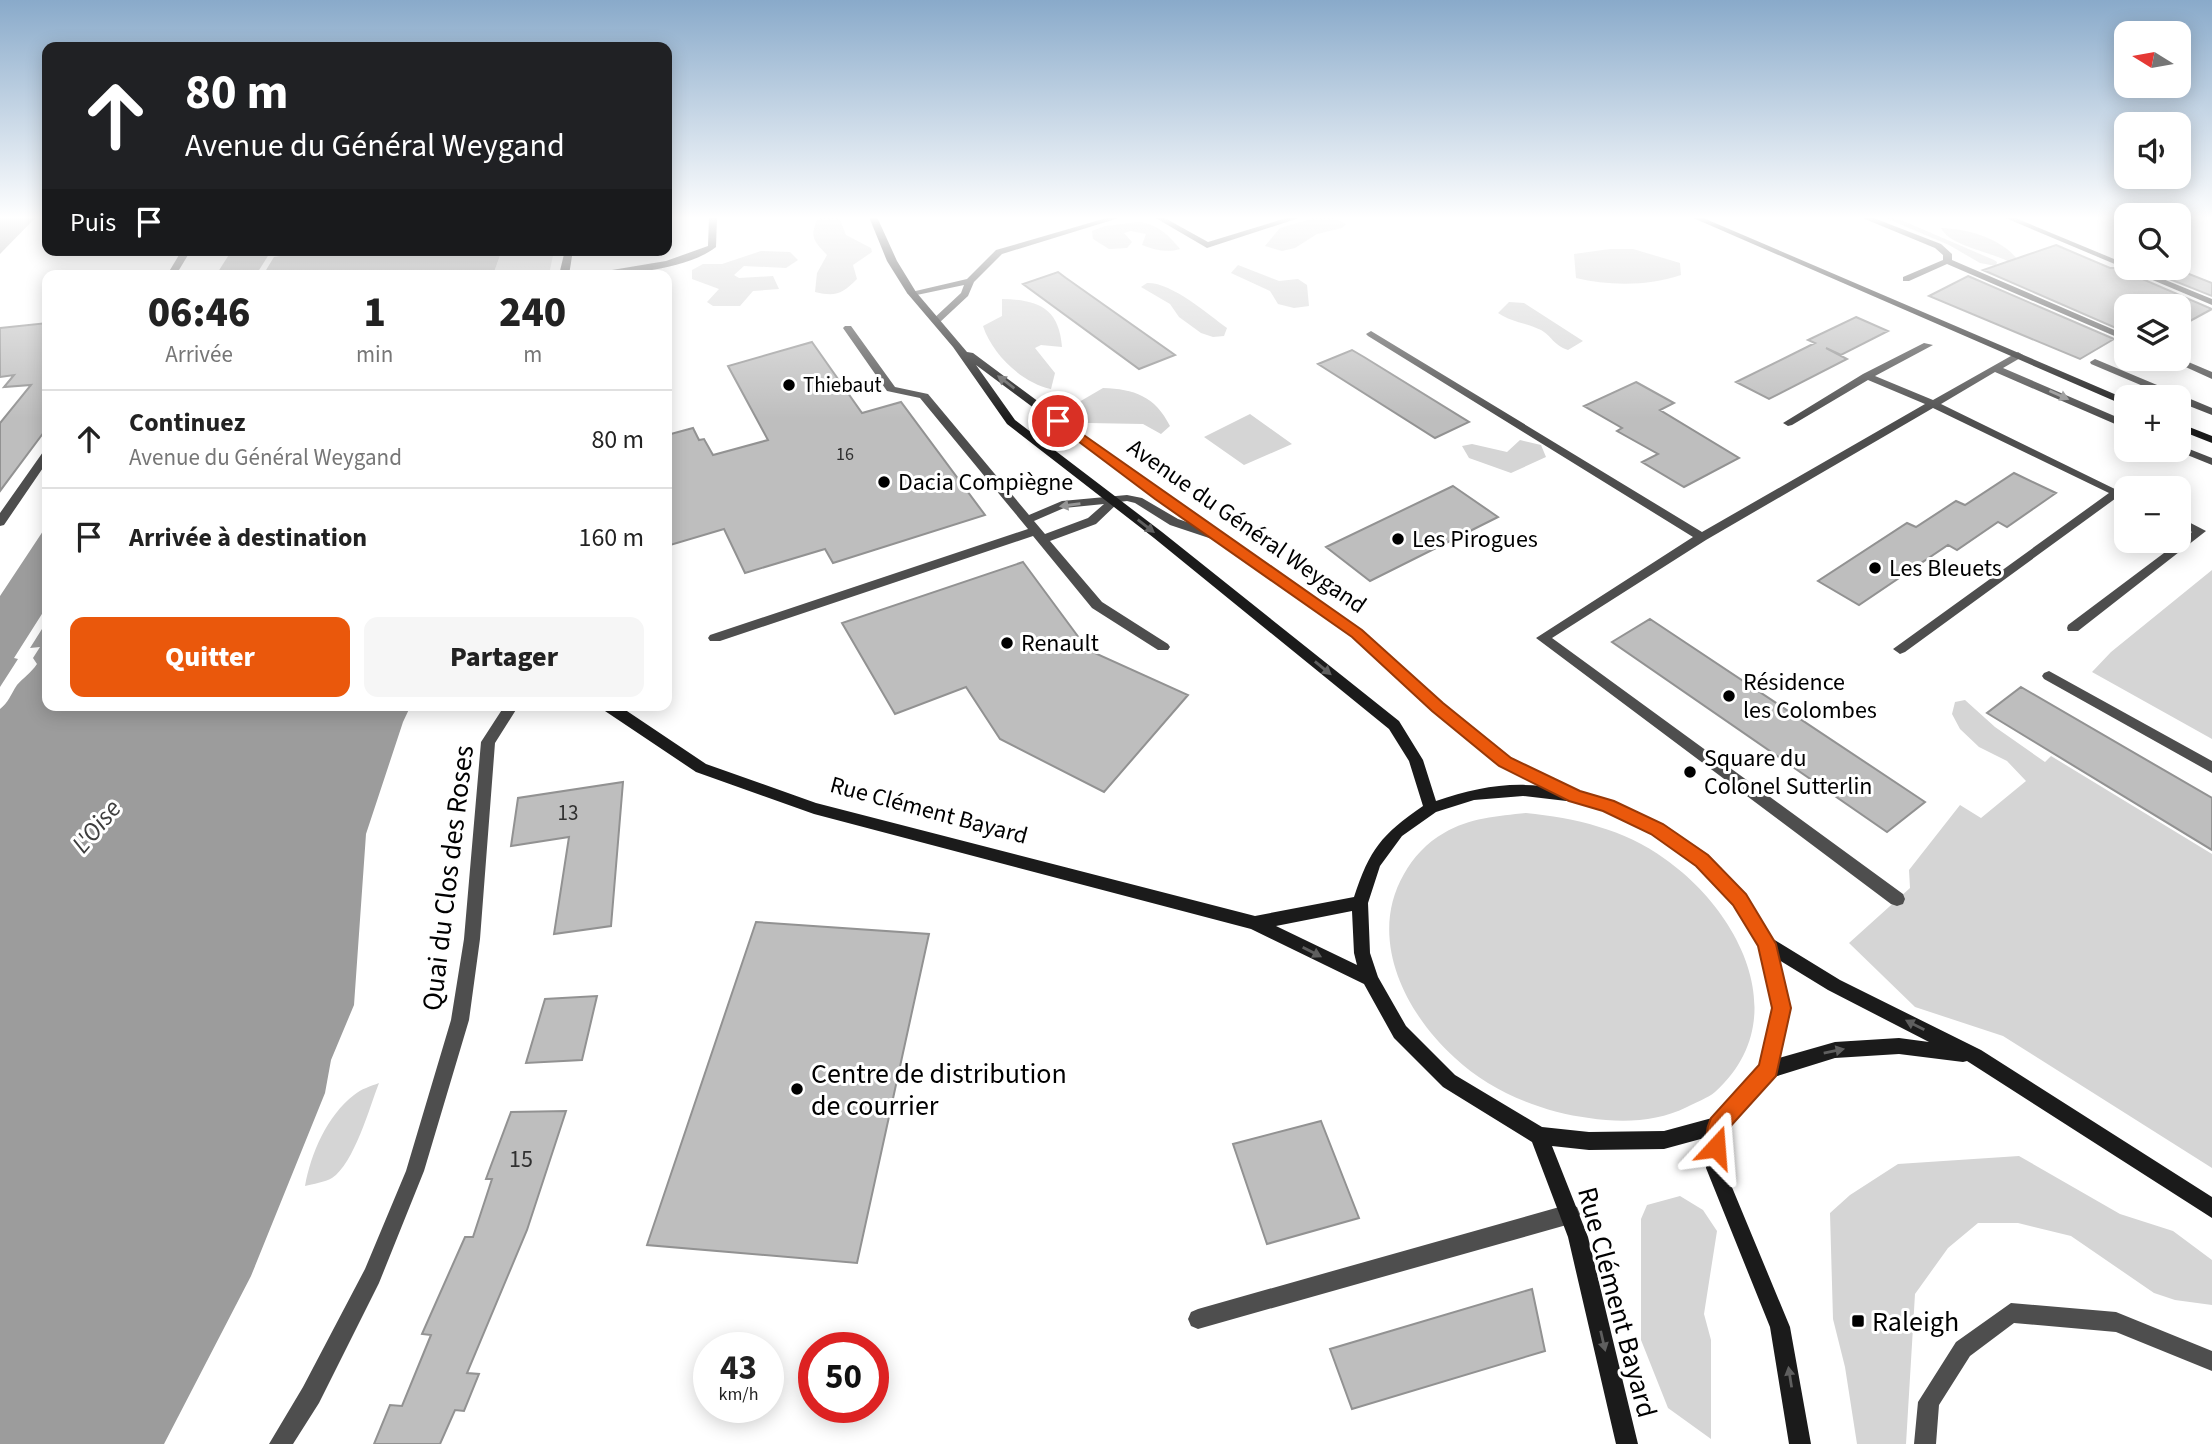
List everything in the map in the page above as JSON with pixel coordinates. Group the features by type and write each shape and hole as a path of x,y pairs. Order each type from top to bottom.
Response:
{"main road":[{"name":"Avenue du Général Weygand","path":"907,284 957,345 1011,422 1394,725 1416,760 1431,808"},
{"path":"1853,284 2114,398"},
{"name":"Avenue du Général Weygand","path":"957,345 1218,537 1357,633 1437,707 1505,762 1575,796"},
{"path":"2191,431 2212,440"},
{"name":"Rue Clément Bayard","path":"616,711 701,768 814,808 1255,923 1370,979"},
{"path":"1510,790 1575,796 1608,806 1657,829 1702,860 1739,899 1767,944 1782,1008 1768,1070 1718,1125 1664,1140 1589,1141 1539,1136 1449,1081 1400,1032 1370,979 1362,953 1360,903 1373,864 1397,832 1431,808 1474,794 1510,790"},
{"name":"Rue Clément Bayard","path":"1255,923 1360,903"},
{"path":"1767,944 1834,985 1975,1056 2212,1208"},
{"path":"1768,1070 1835,1050 1899,1046 1975,1056"},
{"path":"1718,1125 1715,1168 1780,1327 1800,1444"},
{"name":"Rue Clément Bayard","path":"1539,1136 1578,1237 1627,1444"}],"street":[{"path":"912,293 954,284"},
{"path":"936,321 965,294 969,284"},
{"path":"2001,284 2114,333"},
{"path":"2169,284 2212,303"},
{"path":"848,328 891,388 924,396 1097,605 1163,647"},
{"path":"1371,334 1702,537"},
{"path":"1788,423 1867,376 1928,345"},
{"path":"1896,899 1543,638 1702,537 2018,355"},
{"path":"2095,362 2148,385"},
{"path":"2191,367 2212,376"},
{"path":"1996,369 2114,420"},
{"path":"1867,376 1931,403 2114,492"},
{"path":"2191,403 2212,412"},
{"path":"2191,453 2212,462"},
{"path":"0,522 42,461"},
{"path":"1027,520 1062,505 1127,498 1138,500 1174,522 1218,537"},
{"path":"715,638 1039,535 1092,521 1114,501"},
{"path":"1900,649 2114,502"},
{"path":"2191,527 2200,531 2191,538"},
{"path":"2073,628 2171,553"},
{"path":"2049,676 2212,768"},
{"name":"Quai du Clos des Roses","path":"280,1444 311,1395 372,1276 415,1171 460,1020 472,939 488,742 508,711"},
{"path":"1198,1319 1570,1214"},
{"path":"1925,1444 1929,1402 1963,1349 2011,1313 2116,1322 2212,1361"}],"shaded area":[{"path":"707,284 777,284 779,289 753,291 740,306 713,306 707,302 719,289"},
{"path":"816,284 851,284 838,293 815,292"},
{"path":"1158,284 1178,293 1227,328 1224,336 1213,337 1201,333 1179,317 1170,304 1141,287"},
{"path":"1256,284 1306,284 1309,306 1294,308 1278,304 1270,291"},
{"path":"1002,299 1036,304 1051,314 1056,323 1062,347 1041,345 1035,348 1055,373 1051,389 1029,381 1009,366 987,336 983,326 1002,316"},
{"path":"1509,302 1524,303 1583,341 1568,350 1559,346 1541,330 1498,313"},
{"path":"1103,388 1124,390 1142,396 1158,408 1170,426 1161,434 1143,424 1088,423 1078,417 1079,402"},
{"path":"1250,414 1292,444 1244,465 1204,437"},
{"path":"1520,440 1541,445 1546,457 1511,473 1469,458 1462,446 1472,444 1507,452"},
{"path":"2212,570 2212,739 2092,672 2111,652"},
{"path":"1965,700 1995,727 2045,762 2051,756 2212,854 2212,1168 2003,1036 1915,1007 1849,943 1910,888 1909,870 1960,805 1981,818 2026,781 2007,761 1979,747 1960,729 1952,714 1955,702"},
{"path":"1526,813 1581,822 1616,833 1649,849 1692,881 1715,907 1735,936 1748,968 1754,1000 1752,1032 1739,1063 1715,1092 1676,1112 1639,1120 1601,1120 1553,1111 1500,1090 1469,1070 1437,1040 1421,1019 1407,997 1391,948 1389,923 1394,898 1404,874 1426,846 1454,828 1484,818"},
{"path":"379,1083 354,1148 340,1171 332,1178 305,1186 311,1161 328,1124 357,1093"},
{"path":"2019,1156 2120,1214 2173,1231 2212,1260 2212,1305 2175,1300 2154,1293 2071,1236 2018,1223 1978,1223 1948,1248 1915,1294 1906,1444 1857,1444 1845,1367 1833,1319 1830,1213 1850,1195 1898,1164"},
{"path":"1680,1196 1703,1210 1717,1231 1704,1314 1711,1340 1711,1439 1668,1408 1641,1340 1641,1219 1647,1205"}],"water":[{"path":"42,533 42,614 14,658 18,659 0,687 0,596"},
{"name":"L'Oise","path":"42,629 42,711 408,711 366,834 354,1005 331,1060 325,1093 251,1276 164,1444 0,1444 0,709 17,685 37,664 33,658 40,647 30,648"}],"building":[{"path":"1024,284 1075,284 1175,355 1139,369"},
{"path":"1952,284 1987,284 2114,339 2080,359 1929,296"},
{"path":"2016,284 2155,284 2177,294 2114,294 2114,327"},
{"path":"2183,284 2212,284 2212,296"},
{"path":"2191,300 2212,309 2191,320"},
{"path":"1856,317 1888,331 1841,355 1826,348 1847,359 1769,399 1736,382 1815,343 1808,340"},
{"path":"42,324 42,435 0,491 0,423 31,385 4,387 14,375 0,377 0,328"},
{"path":"812,342 862,413 901,402 985,515 833,563 825,549 745,573 724,529 672,545 672,434 693,428 699,440 704,439 713,455 768,440 728,366"},
{"path":"1352,350 1469,422 1435,438 1318,364"},
{"path":"1636,382 1674,403 1660,410 1739,458 1684,487 1642,462 1658,454 1617,431 1622,428 1584,406"},
{"path":"2014,473 2056,493 2007,527 1998,522 1957,550 1948,545 1859,605 1818,581 1907,523 1916,527 1956,501 1965,505"},
{"name":"Les Pirogues","path":"1453,486 1498,517 1370,581 1326,547"},
{"path":"1023,562 1088,650 1188,695 1104,792 1000,739 966,687 895,714 842,623"},
{"name":"Résidence les Colombes","path":"1650,619 1925,802 1887,832 1612,642"},
{"path":"2021,687 2212,798 2212,850 1987,713"},
{"path":"623,782 611,926 554,934 569,837 511,846 518,798"},
{"name":"Centre de distribution de courrier","path":"756,922 929,934 857,1263 647,1245"},
{"path":"597,996 582,1060 526,1063 545,999"},
{"path":"566,1111 527,1230 467,1373 479,1374 464,1411 455,1410 440,1444 374,1444 390,1405 402,1406 431,1335 422,1334 465,1237 473,1237 492,1179 486,1179 511,1112"},
{"path":"1321,1121 1359,1218 1267,1244 1233,1144"},
{"path":"1532,1289 1545,1351 1352,1409 1330,1349"}],"place":[{"name":"Thiebaut","path":"789,385"},
{"name":"Dacia Compiègne","path":"884,482"},
{"name":"Les Pirogues","path":"1398,539"},
{"name":"Les Bleuets","path":"1875,568"},
{"name":"Renault","path":"1007,643"},
{"name":"Résidence les Colombes","path":"1729,696"},
{"name":"Square du Colonel Sutterlin","path":"1690,772"},
{"name":"Centre de distribution de courrier","path":"797,1089"},
{"name":"Raleigh","path":"1858,1321"}],"route":[{"path":"1058,421 1159,496 1357,633 1437,707 1505,762 1575,796 1608,806 1657,829 1702,860 1739,899 1767,944 1782,1008 1768,1070 1718,1125 1716,1147"}]}
